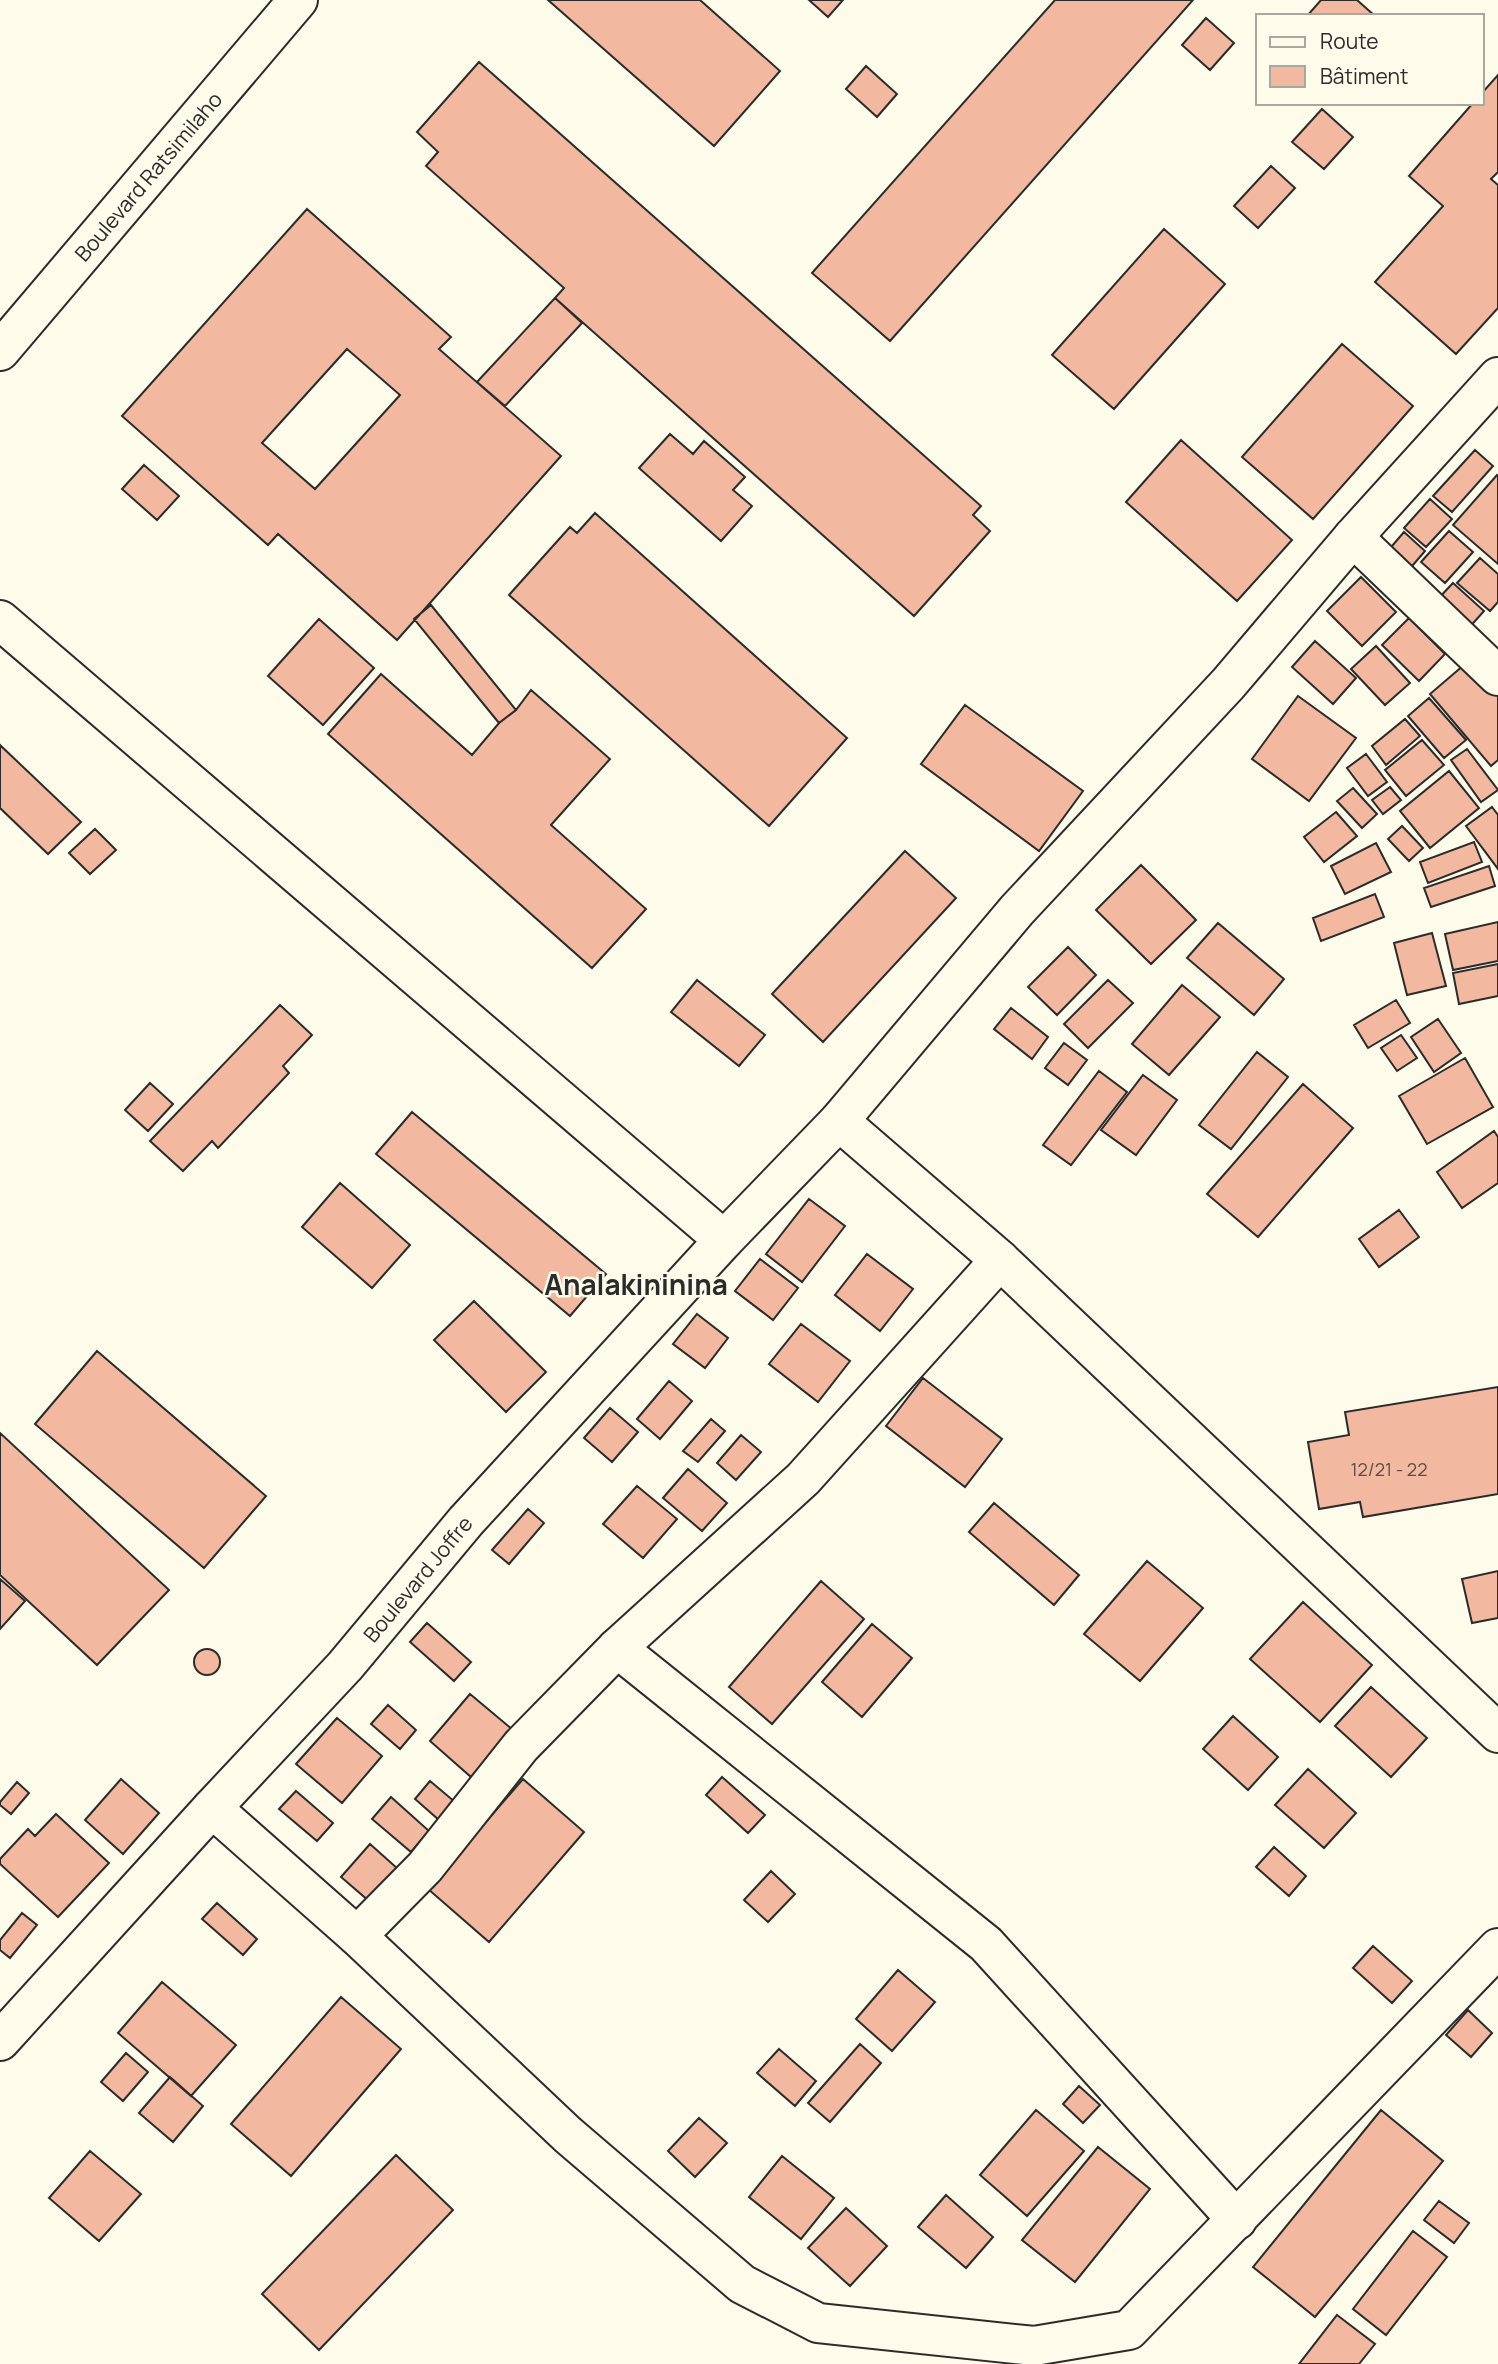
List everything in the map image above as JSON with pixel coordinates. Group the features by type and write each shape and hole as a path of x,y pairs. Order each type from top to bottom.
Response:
{"street":[{"name":"Boulevard Ratsimilaho","path":"0,351 298,0"},
{"name":"Boulevard Joffre","path":"0,2041 212,1808 345,1667 466,1521 724,1240 839,1121 1017,910 1228,684 1353,537 1498,377"},
{"path":"1353,537 1498,676"},
{"path":"0,620 724,1240"},
{"path":"839,1121 1000,1260 1498,1732"},
{"path":"357,1936 425,1867 521,1746 617,1648 803,1479 1000,1260"},
{"path":"617,1648 986,1944 1237,2220"},
{"path":"212,1808 357,1936 568,2135 742,2284 818,2323 1034,2346 1129,2330 1498,1948"}],"building":[{"path":"548,0 700,0 780,71 714,146"},
{"path":"809,0 843,0 828,17"},
{"path":"1055,0 1193,0 890,341 812,273"},
{"path":"1321,0 1357,0 1373,14 1309,14"},
{"path":"1206,18 1234,43 1210,70 1182,45"},
{"path":"479,62 981,506 973,515 990,531 914,616 555,298 564,288 426,166 438,152 417,132"},
{"path":"866,66 897,94 877,117 846,89"},
{"path":"1498,75 1498,172 1491,179 1498,185 1498,308 1456,354 1375,282 1443,206 1409,176 1471,105 1484,105 1484,91"},
{"path":"1322,109 1353,137 1324,169 1292,142"},
{"path":"1271,166 1295,188 1258,228 1234,206"},
{"path":"307,209 451,337 439,349 561,456 397,640 278,534 268,545 122,416","holes":["347,349 400,395 315,489 262,443"]},
{"path":"1164,229 1225,284 1114,409 1052,355"},
{"path":"555,298 582,323 505,406 477,382"},
{"path":"1342,344 1413,406 1313,519 1242,457"},
{"path":"670,434 693,454 704,441 745,477 733,490 752,506 721,541 639,468"},
{"path":"1181,440 1292,540 1237,601 1126,502"},
{"path":"1475,450 1493,466 1452,512 1433,496"},
{"path":"144,465 179,496 157,520 122,489"},
{"path":"1498,476 1498,564 1453,525"},
{"path":"1430,499 1452,519 1426,547 1404,528"},
{"path":"595,513 847,738 769,826 509,595 570,527 577,533"},
{"path":"1449,531 1473,552 1445,583 1421,562"},
{"path":"1404,532 1425,551 1407,572 1386,553"},
{"path":"1480,558 1498,574 1498,602 1490,611 1457,583"},
{"path":"1361,577 1396,612 1362,646 1327,611"},
{"path":"1453,583 1484,611 1467,630 1436,601"},
{"path":"431,605 516,710 499,723 414,619"},
{"path":"1409,618 1445,654 1419,681 1382,645"},
{"path":"319,619 374,668 323,725 268,676"},
{"path":"1315,641 1356,678 1333,704 1292,667"},
{"path":"1376,646 1410,683 1385,705 1351,669"},
{"path":"1471,659 1498,690 1498,760 1491,766 1430,694"},
{"path":"381,674 472,755 499,723 516,710 531,690 610,759 551,825 646,909 592,968 328,734"},
{"path":"1298,696 1356,738 1309,801 1252,759"},
{"path":"1429,698 1466,740 1444,758 1408,716"},
{"path":"965,705 1083,791 1039,851 921,764"},
{"path":"1405,719 1420,736 1386,765 1372,746"},
{"path":"1422,740 1444,765 1406,796 1385,770"},
{"path":"0,745 81,822 48,854 0,808"},
{"path":"1467,749 1498,790 1481,802 1451,760"},
{"path":"1366,754 1387,782 1368,796 1347,768"},
{"path":"1449,771 1479,808 1430,848 1400,811"},
{"path":"1390,787 1401,800 1383,814 1372,800"},
{"path":"1353,788 1377,814 1362,828 1337,801"},
{"path":"1492,807 1498,815 1498,869 1466,826"},
{"path":"1336,812 1357,836 1324,862 1304,837"},
{"path":"1402,826 1423,848 1409,861 1388,839"},
{"path":"95,829 116,850 90,874 69,853"},
{"path":"1474,842 1482,862 1428,883 1420,862"},
{"path":"1376,843 1391,872 1345,894 1331,866"},
{"path":"905,851 956,898 823,1042 772,994"},
{"path":"1141,865 1196,920 1151,964 1096,910"},
{"path":"1489,866 1495,886 1431,907 1424,888"},
{"path":"1375,894 1384,917 1321,941 1313,918"},
{"path":"1498,922 1498,961 1453,970 1445,934"},
{"path":"1218,923 1284,979 1254,1015 1187,958"},
{"path":"1432,933 1446,986 1407,995 1394,943"},
{"path":"1068,947 1096,975 1057,1015 1028,987"},
{"path":"1498,964 1498,996 1459,1004 1453,973"},
{"path":"697,980 765,1035 739,1066 671,1012"},
{"path":"1108,980 1133,1003 1088,1048 1064,1024"},
{"path":"1182,985 1220,1017 1169,1075 1132,1044"},
{"path":"1396,1000 1410,1023 1368,1048 1354,1025"},
{"path":"280,1005 312,1035 283,1066 289,1073 218,1148 212,1141 183,1171 150,1141"},
{"path":"1011,1008 1048,1037 1032,1059 994,1029"},
{"path":"1438,1019 1461,1053 1434,1072 1411,1037"},
{"path":"1401,1035 1417,1058 1397,1071 1381,1048"},
{"path":"1064,1043 1087,1060 1068,1085 1045,1068"},
{"path":"1257,1052 1288,1077 1231,1149 1199,1125"},
{"path":"1465,1058 1493,1107 1427,1144 1399,1096"},
{"path":"1099,1071 1127,1092 1071,1165 1043,1145"},
{"path":"1143,1075 1177,1100 1136,1155 1101,1130"},
{"path":"150,1083 173,1104 148,1131 125,1110"},
{"path":"1303,1084 1353,1128 1258,1237 1207,1194"},
{"path":"412,1112 606,1274 570,1316 376,1154"},
{"path":"1494,1131 1498,1137 1498,1183 1462,1208 1437,1172"},
{"path":"340,1183 410,1245 372,1288 302,1227"},
{"path":"809,1199 845,1226 802,1282 766,1254"},
{"path":"1399,1210 1419,1237 1379,1267 1359,1239"},
{"path":"867,1254 913,1289 880,1331 835,1295"},
{"path":"760,1259 798,1288 773,1320 735,1291"},
{"path":"474,1301 546,1372 506,1412 434,1340"},
{"path":"697,1314 728,1338 705,1368 673,1344"},
{"path":"801,1324 850,1361 818,1402 769,1364"},
{"path":"97,1351 266,1496 204,1568 35,1424"},
{"path":"923,1378 1002,1439 965,1487 886,1426"},
{"path":"669,1381 692,1401 660,1439 637,1419"},
{"path":"1498,1387 1498,1494 1363,1517 1360,1502 1319,1509 1308,1442 1349,1435 1345,1412"},
{"path":"610,1408 638,1432 612,1462 584,1438"},
{"path":"711,1419 725,1431 698,1462 683,1451"},
{"path":"0,1433 169,1590 97,1665 0,1575"},
{"path":"741,1435 761,1452 736,1480 717,1463"},
{"path":"688,1469 727,1503 702,1531 663,1498"},
{"path":"637,1486 677,1519 643,1558 603,1524"},
{"path":"994,1503 1079,1575 1054,1605 969,1532"},
{"path":"528,1509 544,1523 509,1564 492,1550"},
{"path":"1147,1561 1203,1608 1140,1681 1084,1634"},
{"path":"1498,1571 1498,1618 1472,1623 1462,1579"},
{"path":"0,1579 25,1601 0,1629"},
{"path":"821,1581 864,1619 772,1724 729,1687"},
{"path":"1303,1602 1372,1665 1320,1722 1250,1659"},
{"path":"427,1623 471,1662 454,1681 410,1642"},
{"path":"872,1624 912,1658 862,1717 822,1682"},
{"path":"207,1649 216,1653 220,1662 216,1671 207,1675 198,1671 194,1662 198,1653"},
{"path":"1371,1687 1427,1738 1391,1777 1335,1726"},
{"path":"470,1694 513,1730 471,1777 430,1741"},
{"path":"388,1705 416,1730 400,1749 371,1724"},
{"path":"1233,1716 1278,1757 1248,1790 1203,1749"},
{"path":"337,1718 382,1756 342,1803 296,1764"},
{"path":"1308,1769 1356,1813 1324,1848 1275,1805"},
{"path":"722,1777 765,1815 748,1833 706,1795"},
{"path":"121,1779 159,1813 123,1854 85,1820"},
{"path":"523,1779 584,1832 489,1942 428,1889"},
{"path":"430,1781 455,1802 439,1820 415,1799"},
{"path":"17,1782 29,1793 11,1814 0,1802"},
{"path":"296,1791 333,1823 317,1841 279,1809"},
{"path":"391,1797 429,1831 411,1852 372,1819"},
{"path":"56,1814 109,1863 58,1917 0,1864 0,1859 28,1829 35,1836"},
{"path":"370,1844 398,1869 369,1901 341,1877"},
{"path":"1274,1847 1306,1876 1289,1896 1256,1867"},
{"path":"771,1871 795,1894 768,1922 744,1900"},
{"path":"217,1903 257,1939 243,1955 202,1919"},
{"path":"22,1913 37,1925 10,1958 0,1950 0,1940"},
{"path":"1373,1946 1412,1981 1392,2003 1353,1968"},
{"path":"898,1970 935,2002 892,2051 856,2019"},
{"path":"162,1982 236,2045 191,2096 118,2033"},
{"path":"341,1997 401,2049 291,2176 231,2124"},
{"path":"1468,2010 1492,2033 1471,2057 1446,2035"},
{"path":"860,2044 881,2063 830,2122 808,2103"},
{"path":"779,2049 816,2081 795,2106 757,2073"},
{"path":"126,2053 148,2072 123,2101 101,2082"},
{"path":"170,2077 203,2106 173,2142 139,2113"},
{"path":"1079,2086 1100,2105 1083,2123 1063,2104"},
{"path":"1036,2110 1084,2151 1027,2216 980,2175"},
{"path":"1381,2110 1443,2161 1315,2317 1253,2267"},
{"path":"699,2118 727,2143 695,2177 668,2151"},
{"path":"1098,2147 1150,2189 1075,2282 1022,2240"},
{"path":"90,2151 141,2194 99,2241 49,2198"},
{"path":"396,2155 453,2210 319,2350 262,2294"},
{"path":"782,2156 834,2198 801,2239 749,2197"},
{"path":"946,2195 993,2237 966,2268 918,2227"},
{"path":"1439,2201 1469,2223 1454,2243 1424,2220"},
{"path":"846,2208 887,2246 850,2286 808,2248"},
{"path":"1413,2231 1447,2257 1386,2335 1353,2309"},
{"path":"1337,2315 1375,2344 1359,2364 1299,2364"}],"district":[{"name":"Analakininina","path":"636,1284"}]}
